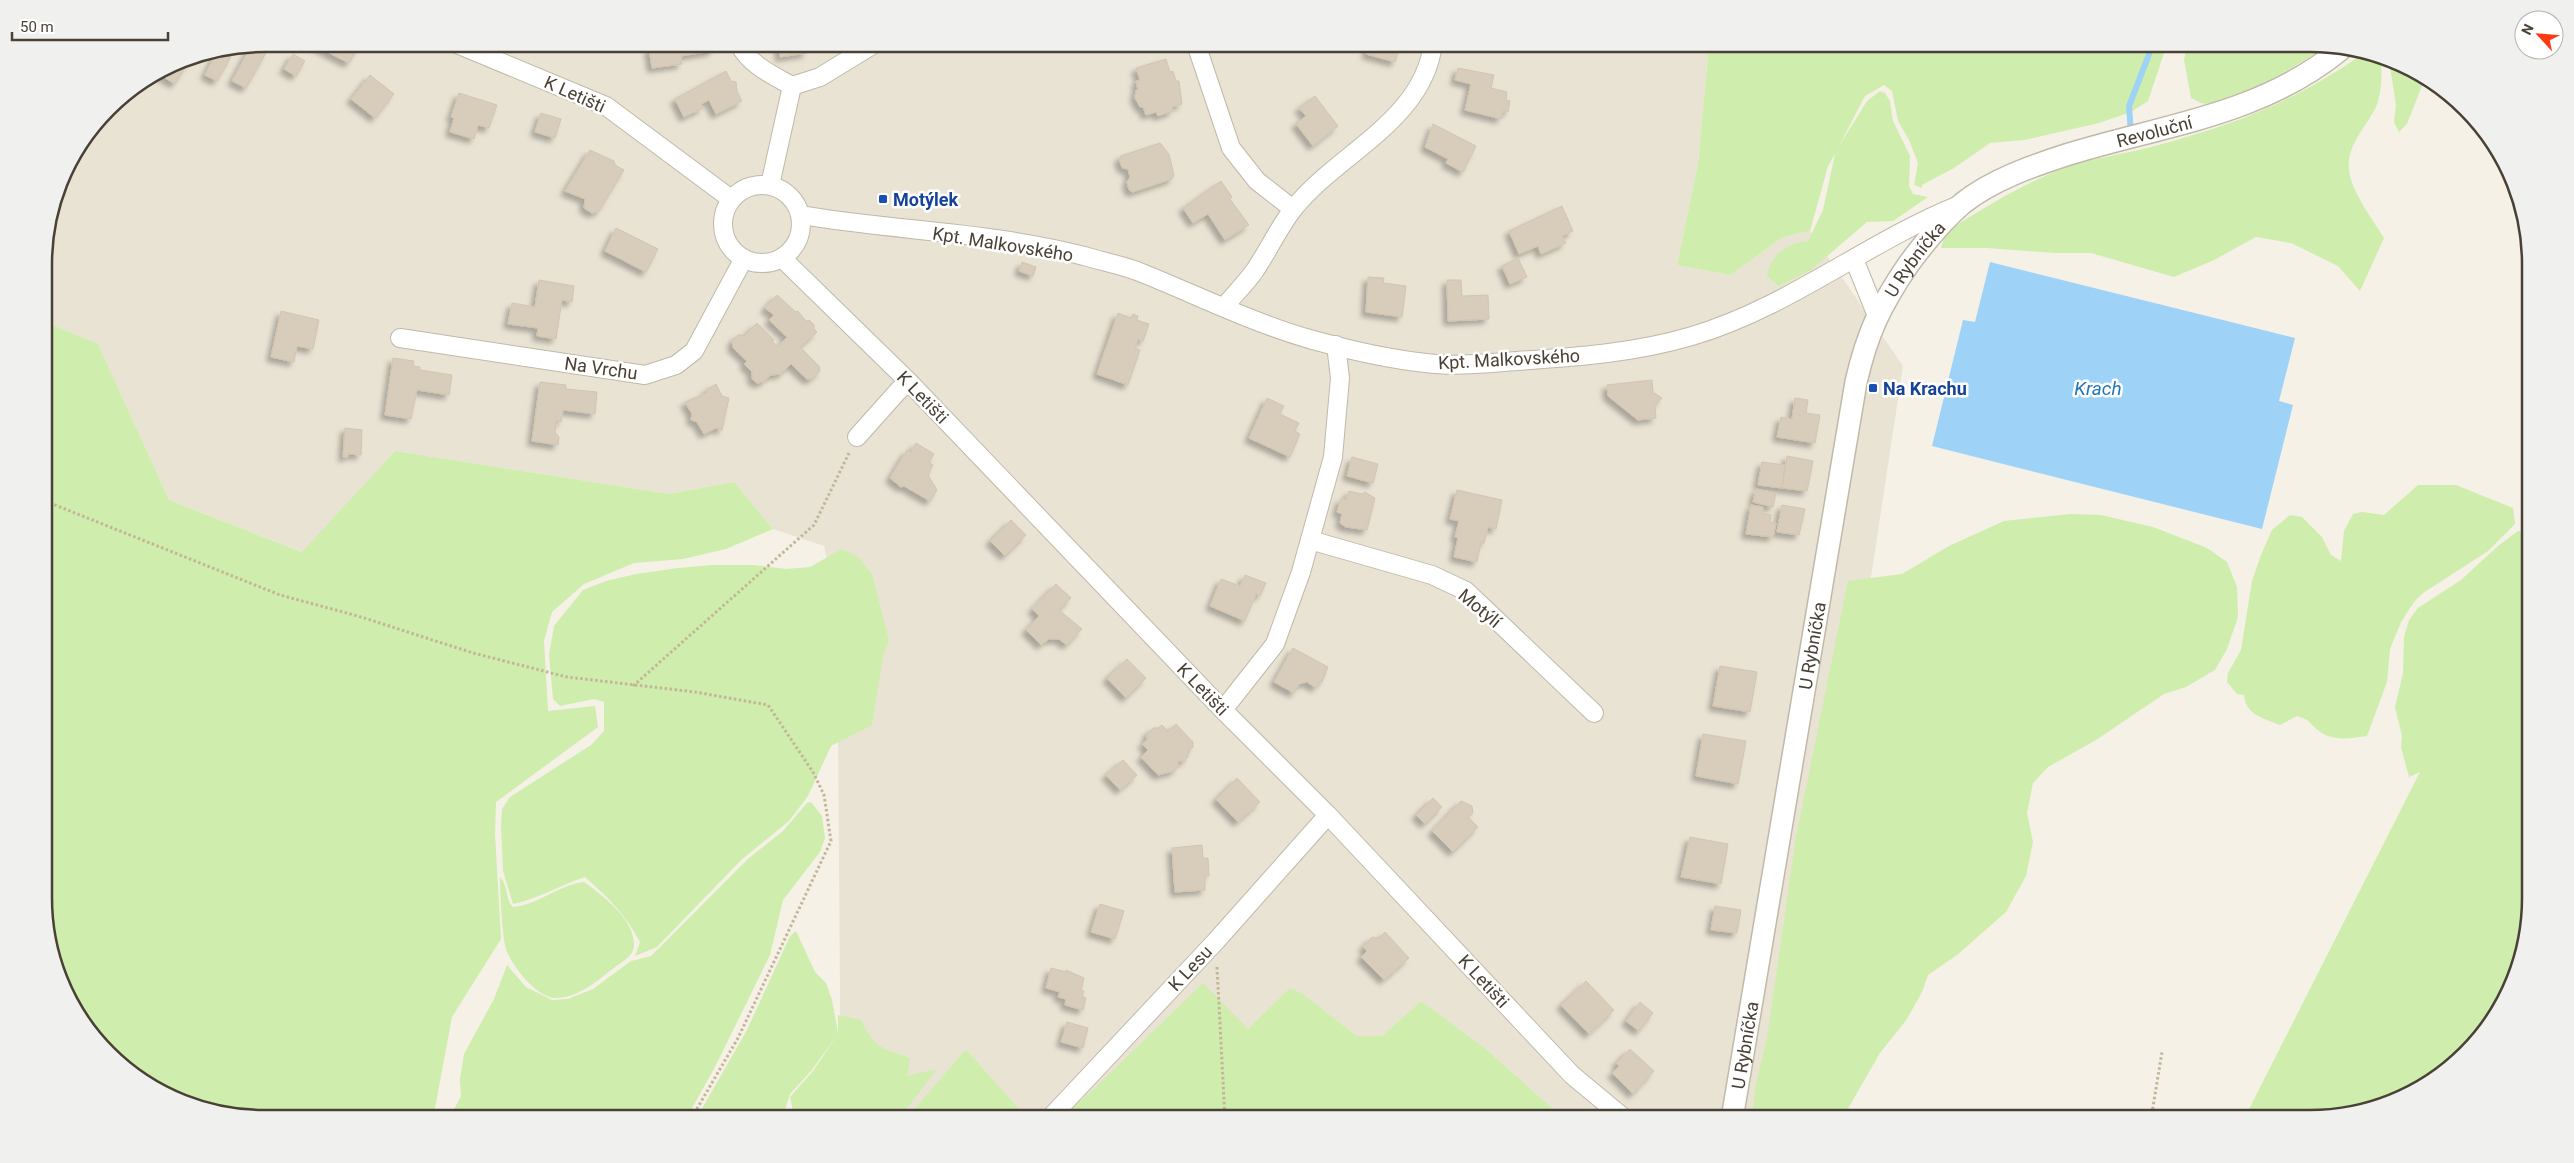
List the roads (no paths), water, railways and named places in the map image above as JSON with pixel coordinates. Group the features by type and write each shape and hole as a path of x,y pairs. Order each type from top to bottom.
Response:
{"street":[{"name":"K Letišti","path":"476,52 606,106 731,199"},
{"path":"743,52 765,72 792,86 820,77 861,52"},
{"path":"1199,52 1230,148 1257,181 1293,209"},
{"path":"1224,308 1253,273 1293,209 1328,172 1384,129 1410,100 1430,63 1431,52"},
{"name":"Revoluční","path":"1964,203 1992,186 2038,164 2102,144 2199,120 2252,102 2296,80 2334,54"},
{"path":"770,185 792,86"},
{"path":"770,185 790,195 801,215 799,240 783,258 763,264 743,260 727,244 722,221 731,199 748,186 770,185"},
{"name":"Kpt. Malkovského","path":"801,215 859,225 1017,242 1080,255 1134,270 1224,308 1312,340 1428,364 1556,359 1646,348 1695,335 1768,305 1854,259 1917,222 1964,203"},
{"name":"U Rybníčka","path":"1734,1110 1856,382 1865,344 1889,293 1923,244 1964,203"},
{"name":"K Letišti","path":"783,258 909,382 1223,710 1328,815 1572,1075 1614,1110"},
{"path":"1854,259 1877,316"},
{"name":"Na Vrchu","path":"400,338 645,375 676,365 694,351 743,260"},
{"path":"1223,710 1276,644 1301,572 1333,457 1340,378 1336,345"},
{"path":"857,437 898,390 909,382"},
{"name":"Motýlí","path":"1310,540 1432,575 1466,592 1594,713"},
{"name":"K Lesu","path":"1057,1110 1216,941 1328,815"}],"water":[{"name":"Krach","path":"1990,262 2295,338 2279,401 2293,405 2262,529 1932,446 1963,320 1975,322"}],"waterway":[{"path":"2131,134 2129,106 2150,52"}],"place":[{"name":"Motýlek","path":"883,199"},
{"name":"Na Krachu","path":"1873,388"}]}
